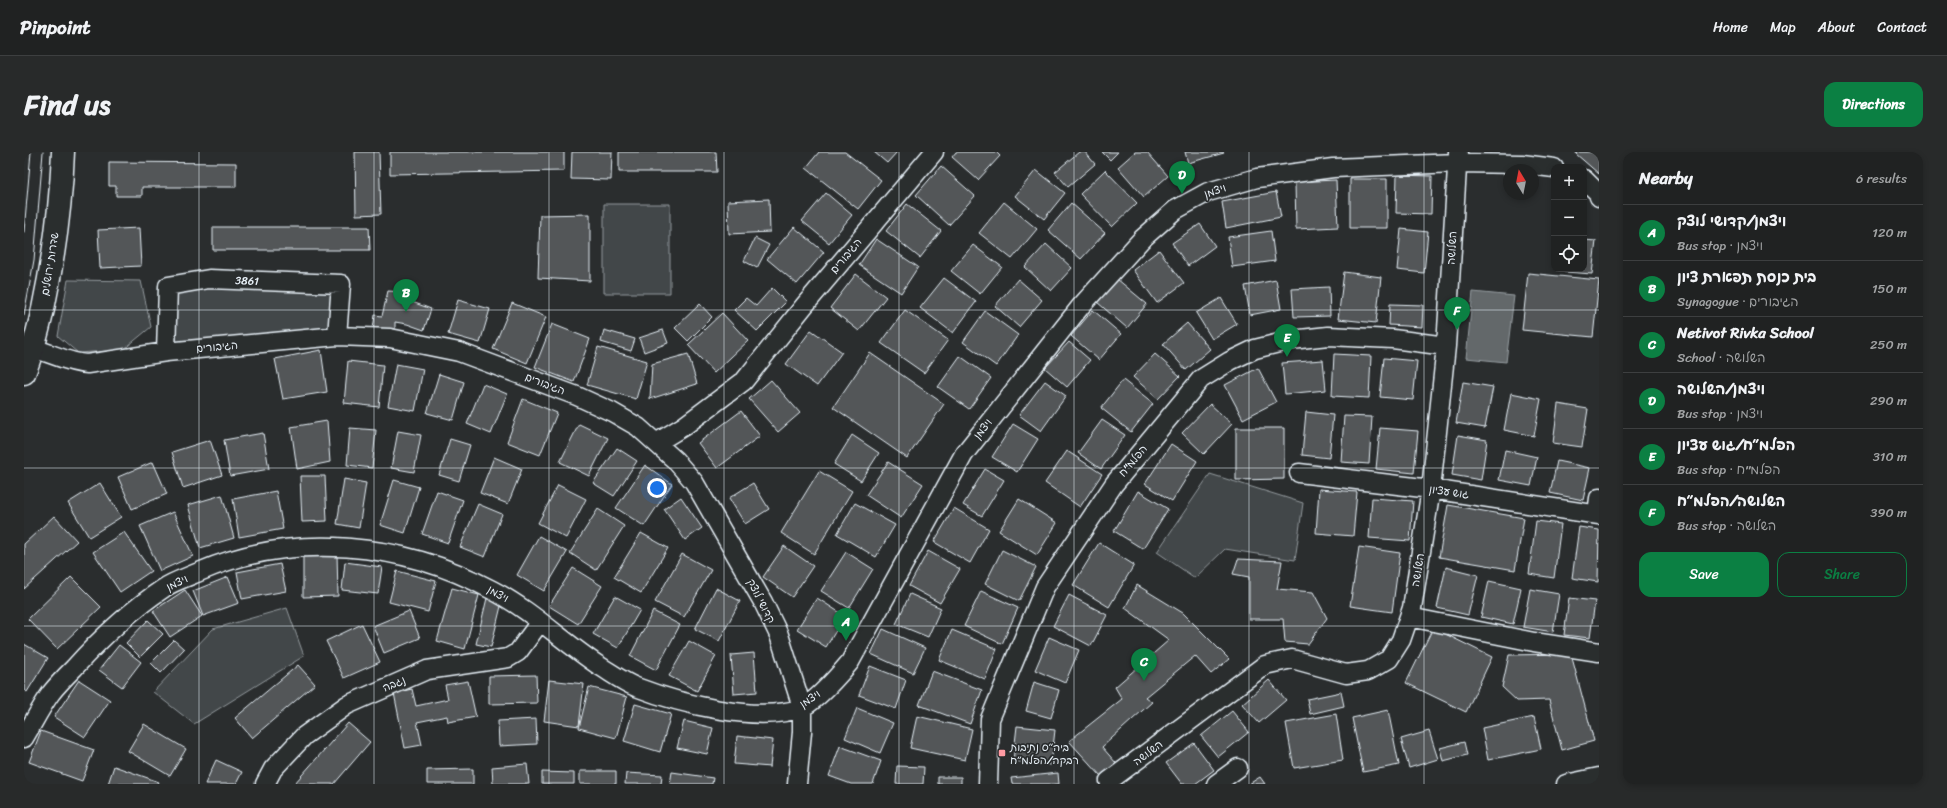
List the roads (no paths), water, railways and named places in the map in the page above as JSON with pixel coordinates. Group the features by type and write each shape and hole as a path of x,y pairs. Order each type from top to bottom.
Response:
{"main road":[{"name":"שדרות ירושלים","path":"24,373 29,348 49,282 61,194 63,152"}],"street":[{"name":"הגיבורים","path":"29,348 76,363 87,364 166,352 337,336 390,338 459,352 577,396 612,412 638,427 656,443 684,426 744,381 804,306 934,152"},
{"name":"ויצמן","path":"24,738 52,692 100,639 165,587 225,561 297,548 340,547 387,552 421,560 454,572 492,590 521,607 572,647 634,686 688,703 747,714 776,713 802,708 833,682 850,662 964,454 1081,306 1142,239 1175,210 1208,192 1257,178 1333,168 1458,158 1551,168"},
{"name":"השלושה","path":"1109,783 1265,665 1292,659 1346,674 1368,671 1389,659 1401,640 1409,617 1431,489 1446,346 1458,158"},
{"path":"1587,183 1599,197"},
{"name":"3861","path":"166,352 168,286 209,279 341,284 337,336"},
{"name":"הפלמ\"ח","path":"988,784 990,718 1045,587 1114,484 1201,379 1230,361 1256,349 1291,340 1328,336 1393,338 1446,346"},
{"name":"קדושי לוצק","path":"656,443 676,460 694,482 763,602 778,636 802,708 802,732 797,784"},
{"name":"גוש עציון","path":"1299,473 1598,509"},
{"path":"1409,617 1534,642 1599,652"},
{"name":"נגבה","path":"265,784 273,769 304,736 347,705 427,670 508,658 523,646 540,622"},
{"path":"1216,784 1238,768"},
{"path":"1566,784 1599,777"}],"tram line":[{"path":"24,232 31,152"},
{"path":"24,315 34,260 43,152"}],"place":[{"name":"ויצמן/השלושה","path":"1182,194"},
{"name":"בית כנסת תפארת ציון","path":"406,312"},
{"name":"השלושה/הפלמ״ח","path":"1457,330"},
{"name":"הפלמ״ח/גוש עציון","path":"1287,357"},
{"name":"ויצמן/קדושי לוצק","path":"846,641"},
{"name":"Netivot Rivka School","path":"1144,681"},
{"name":"ביה״ס נתיבות רבקה/הפלמ״ח","path":"1002,753"}]}
